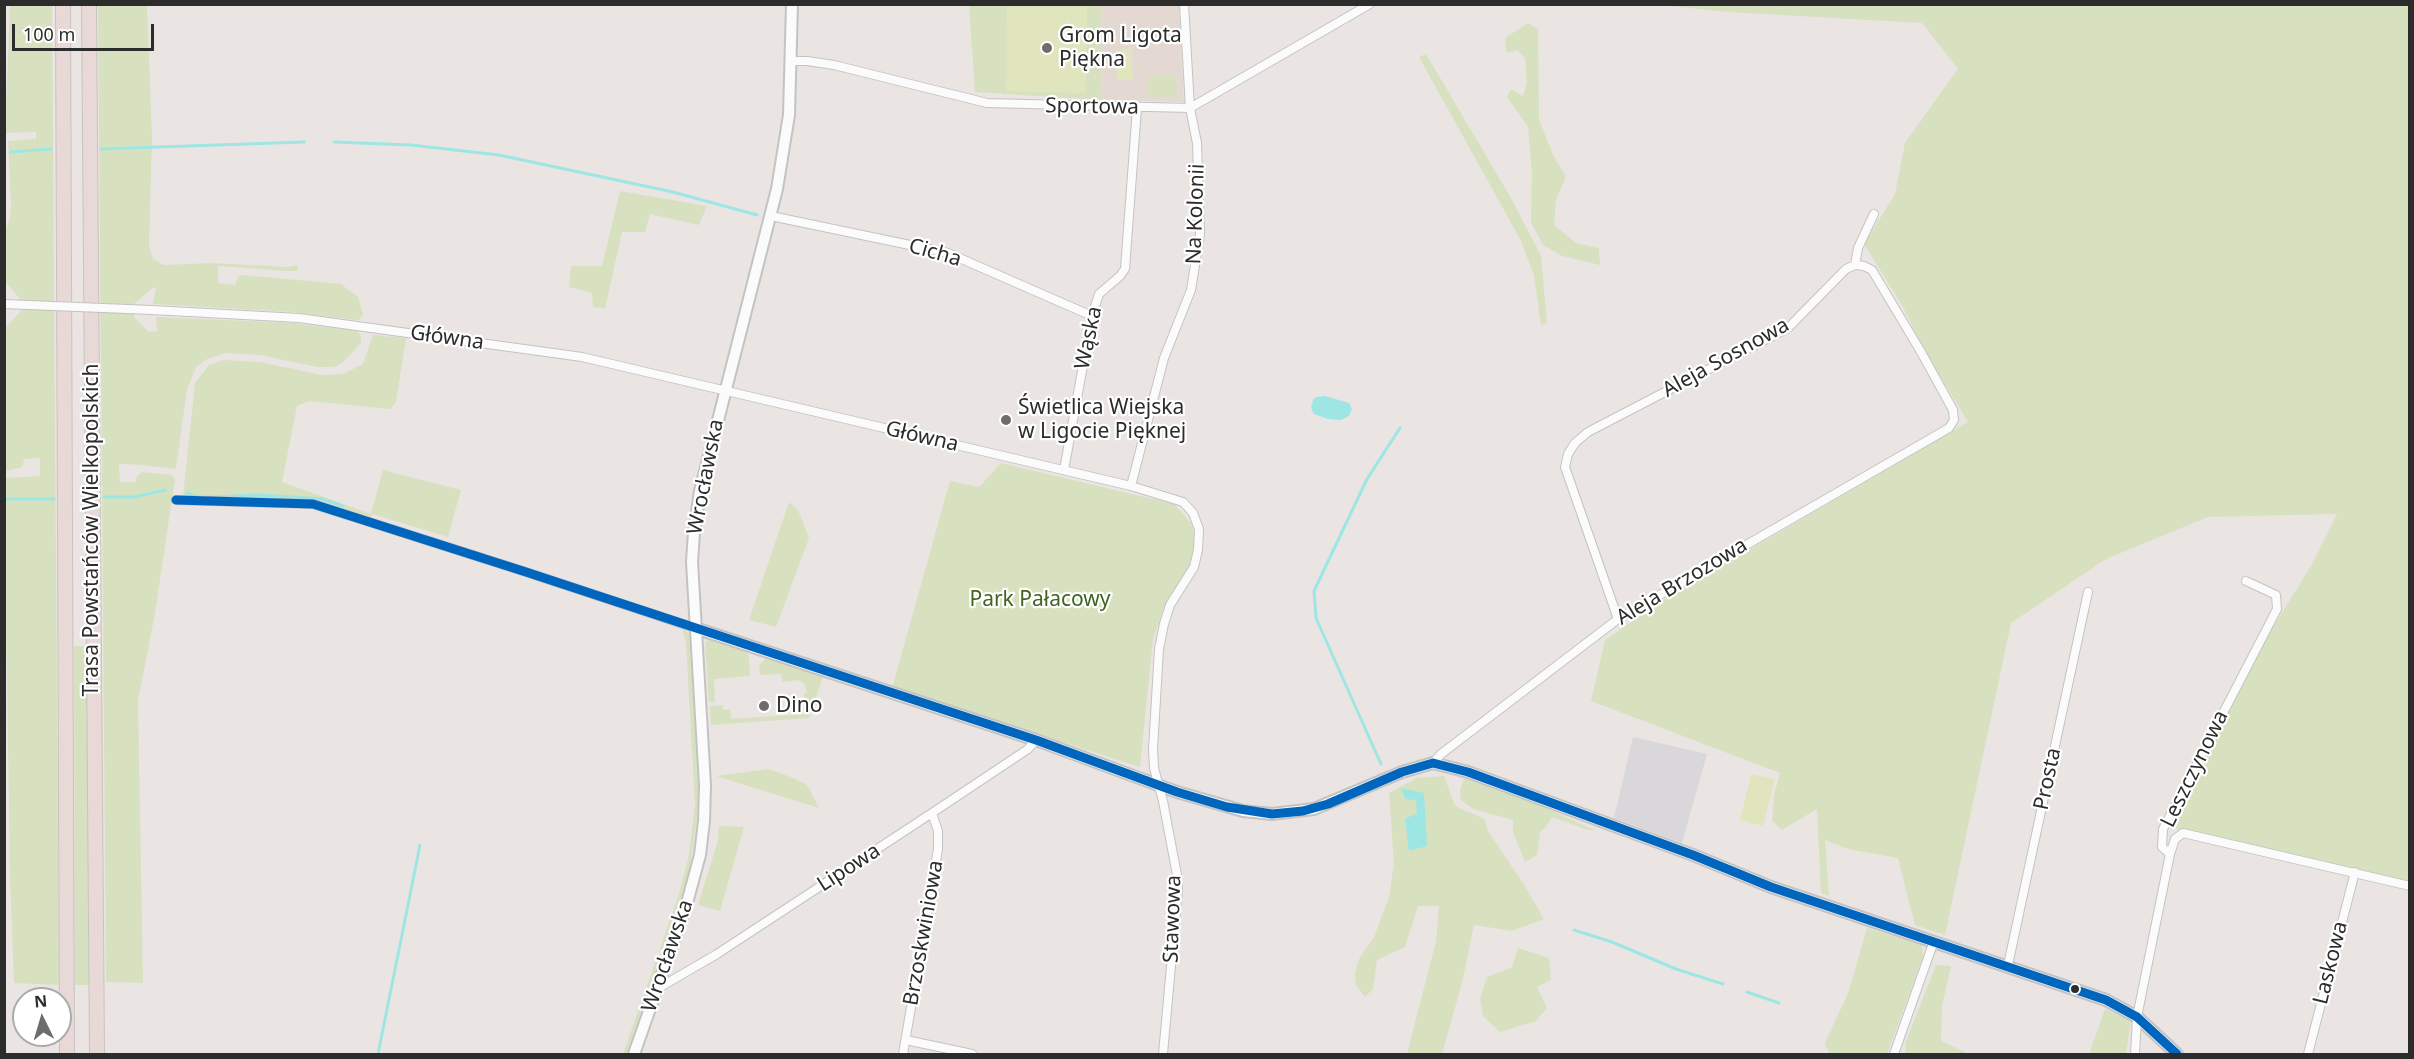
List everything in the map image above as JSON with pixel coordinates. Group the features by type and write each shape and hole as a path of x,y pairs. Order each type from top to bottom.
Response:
{"highway":[{"name":"Trasa Powstańców Wielkopolskich","path":"63,4 67,1054"},
{"name":"Trasa Powstańców Wielkopolskich","path":"89,4 97,1054"}],"street":[{"name":"Wrocławska","path":"634,1054 693,880 704,821 704,771 692,562 694,532 700,491 771,216 782,162 789,115 792,4"},
{"name":"Na Kolonii","path":"1131,486 1164,358 1181,316 1195,271 1200,234 1197,143 1190,108 1184,4"},
{"path":"1190,108 1370,4"},
{"name":"Sportowa","path":"790,61 807,61 834,66 987,103 1190,108"},
{"name":"Wąska","path":"1064,470 1092,316 1099,294 1125,269 1137,108"},
{"path":"1855,265 1858,248 1874,214"},
{"name":"Cicha","path":"771,216 948,253 1092,316"},
{"name":"Aleja Brzozowa","path":"1433,763 1441,754 1618,619 1950,428 1954,420 1953,410 1911,333 1878,277 1872,270 1855,265"},
{"name":"Aleja Sosnowa","path":"1618,619 1565,467 1568,454 1575,443 1588,432 1788,328 1840,272 1855,265"},
{"name":"Główna","path":"4,304 298,318 582,357 1131,486 1183,502 1193,513 1199,529 1198,550 1194,567 1170,605 1159,649 1153,749 1158,784"},
{"path":"176,500 313,504 1036,740 1227,807 1272,814 1288,813 1328,804 1402,772 1433,763 1495,781 1693,855 1771,887 2008,965 2106,1000 2137,1017 2177,1054"},
{"name":"Leszczynowa","path":"2135,1054 2137,1017 2170,854 2162,847 2163,829 2277,609 2276,595 2246,581"},
{"name":"Prosta","path":"2008,965 2088,592"},
{"name":"Lipowa","path":"657,989 717,954 933,813 1028,750 1036,740"},
{"name":"Stawowa","path":"1158,784 1178,889 1163,1054"},
{"name":"Brzoskwiniowa","path":"903,1054 938,849 938,831 933,813"},
{"path":"2170,854 2175,839 2183,833 2409,886"},
{"name":"Laskowa","path":"2308,1054 2355,872"},
{"path":"1894,1054 1934,941"},
{"path":"906,1040 972,1054"}],"shaded area":[{"path":"1101,5 1179,5 1184,102 1102,100"},
{"path":"1633,737 1707,754 1682,843 1614,818"}],"green space":[{"path":"10,5 52,5 59,985 14,983 10,878 4,478 40,476 40,458 24,459 20,468 5,471 5,328 21,311 19,298 5,281 5,233 11,204 8,141 36,139 36,132 5,133"},
{"path":"98,5 147,5 152,137 149,245 153,259 164,265 211,263 288,267 297,265 298,271 218,266 218,283 235,285 239,276 243,275 341,284 358,297 363,314 359,320 356,320 293,312 153,304 156,288 154,287 135,303 134,317 149,332 157,331 156,317 294,323 358,331 361,336 361,342 355,350 342,363 334,367 317,367 260,355 226,353 207,359 196,367 187,389 176,469 119,464 120,482 136,482 137,476 142,472 171,475 175,479 155,613 138,701 143,983 106,982"},
{"path":"969,5 1101,5 1102,100 975,92"},
{"name":"Grom Ligota Piękna","path":"1007,5 1087,5 1086,93 1006,91"},
{"path":"1661,5 2409,5 2409,881 2172,828 2173,814 2236,687 2311,566 2337,514 2208,517 2106,559 2011,623 1945,935 1915,925 1898,858 1848,849 1825,840 1829,896 1821,893 1817,809 1782,830 1772,821 1774,795 1780,773 1591,701 1605,640 1660,602 1968,422 1922,346 1903,307 1864,244 1895,194 1905,143 1958,69 1922,23 1728,12"},
{"path":"1528,23 1538,29 1539,120 1554,157 1566,176 1556,201 1554,225 1576,243 1599,248 1600,265 1562,256 1543,245 1531,223 1532,172 1528,127 1507,97 1511,89 1523,96 1527,83 1525,58 1517,50 1507,53 1505,38"},
{"path":"1131,49 1133,79 1117,80 1116,50"},
{"path":"1426,54 1511,198 1541,256 1547,323 1541,325 1534,275 1520,239 1419,57"},
{"path":"1148,76 1175,76 1177,98 1149,98"},
{"path":"620,191 707,206 699,225 650,214 645,232 622,232 605,309 593,307 592,293 569,287 571,266 602,266"},
{"path":"373,335 406,338 396,402 390,409 309,401 297,406 282,482 371,514 383,470 461,490 448,537 323,502 183,497 195,383 209,365 223,360 260,362 322,375 343,374 363,364"},
{"name":"Park Pałacowy","path":"1001,463 1174,504 1191,523 1196,539 1194,558 1164,607 1153,639 1140,767 892,688 950,481 979,487"},
{"path":"789,502 798,510 809,538 776,627 749,620"},
{"path":"682,627 689,634 698,769 698,809 690,869 664,951 660,949 679,894 689,855 695,805 686,643"},
{"path":"708,640 747,652 749,658 750,676 714,679 715,702 709,702 705,643"},
{"path":"74,646 89,646 90,985 75,985"},
{"path":"766,658 823,676 809,718 711,725 710,706 723,705 723,710 730,709 731,719 806,714 804,693 807,693 804,684 799,680 782,682 781,674 760,675 759,666"},
{"path":"768,769 807,785 819,808 716,776"},
{"path":"1751,774 1775,779 1763,826 1740,820"},
{"path":"1444,776 1455,806 1485,819 1488,831 1544,919 1512,931 1474,925 1462,983 1442,1054 1407,1054 1436,941 1439,906 1418,906 1405,947 1377,960 1373,989 1365,997 1356,985 1355,973 1359,959 1374,937 1389,897 1394,863 1389,793 1417,778"},
{"path":"1464,778 1531,801 1596,831 1552,817 1540,832 1537,855 1525,862 1513,832 1513,820 1473,809 1461,800 1460,790"},
{"path":"719,826 744,827 720,911 698,905 718,840"},
{"path":"1867,928 1922,945 1923,957 1887,1054 1829,1054 1825,1043 1849,991"},
{"path":"1518,948 1549,958 1551,980 1537,987 1547,1008 1536,1021 1500,1032 1483,1016 1480,998 1487,977 1512,967"},
{"path":"658,955 662,956 628,1054 623,1054"},
{"path":"1936,965 1951,966 1942,1006 1941,1041 1969,1054 1905,1054 1906,1041"},
{"path":"2105,1009 2131,1021 2126,1054 2089,1054"}],"water":[{"path":"1325,396 1349,403 1352,409 1349,416 1341,420 1328,419 1314,414 1311,408 1313,400 1316,397"},
{"path":"1401,788 1424,793 1427,846 1409,851 1405,819 1417,813 1416,800 1405,799"}],"waterway":[{"path":"101,149 304,142"},
{"path":"334,142 411,145 499,155 673,192 757,215"},
{"path":"11,152 51,149"},
{"path":"1381,764 1316,618 1314,591 1367,479 1400,428"},
{"path":"104,497 134,497 166,490"},
{"path":"187,493 196,497"},
{"path":"211,497 257,495 323,499 343,506"},
{"path":"6,499 54,499"},
{"path":"378,1054 420,845"},
{"path":"1574,930 1612,942 1676,969 1723,984"},
{"path":"1747,992 1779,1003"}],"transit line":[{"path":"176,500 313,504 1036,740 1177,792 1227,807 1272,814 1303,811 1328,804 1402,772 1433,763 1468,772 1693,855 1771,887 2106,1000 2137,1017 2177,1054"}],"place":[{"name":"Grom Ligota Piękna","path":"1047,48"},
{"name":"Świetlica Wiejska w Ligocie Pięknej","path":"1006,420"},
{"name":"Dino","path":"764,706"}]}
